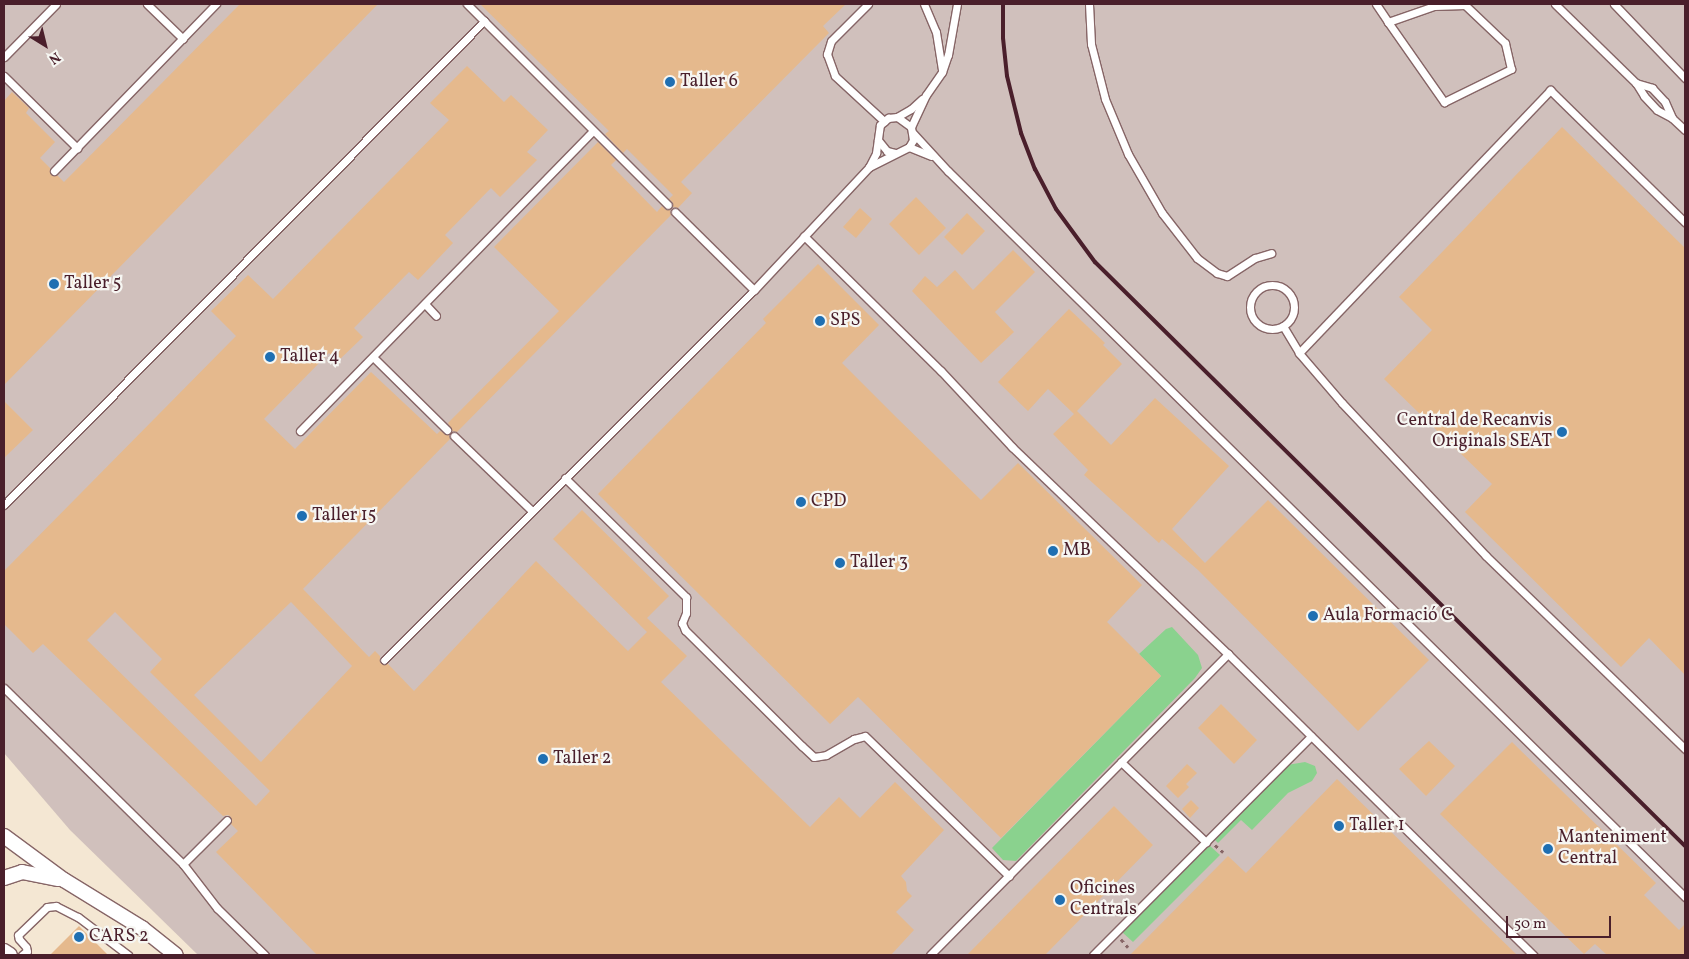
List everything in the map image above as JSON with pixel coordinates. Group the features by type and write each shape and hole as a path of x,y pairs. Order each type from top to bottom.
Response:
{"street":[{"path":"4,836 64,880 142,928 176,955"},
{"path":"4,878 22,872 64,880"},
{"path":"4,951 10,955"}],"lane":[{"path":"4,57 56,4"},
{"path":"147,4 183,39"},
{"path":"54,172 216,4"},
{"path":"467,4 668,205"},
{"path":"868,4 831,40 827,54 835,76 884,121"},
{"path":"924,4 936,32 942,72"},
{"path":"384,660 754,290 869,167 876,153 877,134 884,121 911,109 926,95 942,72 952,40 957,4"},
{"path":"1089,4 1091,44 1105,99 1128,154 1162,212 1197,258 1217,274 1227,276 1255,258 1271,252"},
{"path":"1376,4 1388,22 1444,102 1511,69 1505,44 1465,5 1434,6 1388,22"},
{"path":"1555,4 1636,82 1644,96 1656,110 1672,118 1685,130"},
{"path":"1614,4 1685,78"},
{"path":"4,505 484,21"},
{"path":"4,76 77,148"},
{"path":"1636,82 1652,88 1666,102 1672,118"},
{"path":"1299,353 1550,90 1685,222"},
{"path":"869,167 909,147 912,140 912,130 926,95"},
{"path":"896,117 912,130 933,157 1685,897"},
{"path":"300,431 593,131"},
{"path":"878,140 887,151 895,153"},
{"path":"909,147 933,157"},
{"path":"676,212 754,290"},
{"path":"804,236 941,371 1012,447 1228,654 1533,955"},
{"path":"1274,285 1288,291 1294,306 1293,313 1283,326 1266,328 1256,322 1252,316 1250,304 1252,297 1259,289 1274,285"},
{"path":"425,304 436,316"},
{"path":"1283,326 1299,353 1342,403 1486,556 1685,750"},
{"path":"373,357 447,430"},
{"path":"454,436 532,511"},
{"path":"565,478 686,597 686,613 682,623 685,630 814,757 826,755 854,739 865,736 1008,876"},
{"path":"930,955 1228,654"},
{"path":"4,688 183,864 217,908 265,955"},
{"path":"1093,955 1209,842 1311,736"},
{"path":"1121,762 1209,842"},
{"path":"183,864 226,820"},
{"path":"22,955 26,951 26,947 18,935 47,907 56,906 78,917 128,955"}],"path":[{"path":"1209,842 1223,852"}],"shaded area":[{"path":"4,4 1685,4 1685,955 198,955 70,830 4,753"}],"green space":[{"path":"1172,627 1198,655 1202,668 1195,678 1016,861 1003,860 992,848 1161,676 1139,654 1166,629"},
{"path":"1305,762 1315,766 1317,773 1312,781 1288,793 1252,830 1241,820 1218,843 1214,839 1287,765"},
{"path":"1209,845 1220,855 1133,942 1122,932"}],"building":[{"name":"Taller 5","path":"240,4 378,4 4,385 4,101 12,92 29,108 26,113 55,142 40,158 50,168 51,175 57,175 64,182"},
{"name":"Taller 6","path":"480,4 846,4 823,26 829,33 681,182 692,193 678,208 673,207 673,203 669,199 673,195 627,149 623,153 605,134 609,131"},
{"path":"467,66 504,102 511,95 548,130 527,152 537,160 500,197 491,188 445,235 453,243 418,280 409,272 354,328 363,337 338,361 329,353 264,419 295,449 371,372 437,434 440,431 449,435 450,439 303,589 369,657 375,651 380,656 380,663 388,664 414,691 536,561 628,651 647,632 553,539 582,510 669,596 647,618 687,656 661,682 810,827 839,797 860,818 895,782 944,830 901,876 906,882 907,891 912,896 896,912 914,930 891,955 317,955 216,852 238,831 231,824 231,817 228,815 223,816 43,644 33,653 4,624 4,571 236,336 211,311 248,275 273,299 449,120 430,103","holes":["291,602 352,666 261,762 194,695","115,612 162,659 150,672 270,791 256,806 87,640"]},
{"name":"Central de Recanvis Originals SEAT","path":"1562,127 1685,248 1685,675 1649,638 1621,667 1465,512 1492,484 1384,379 1432,330 1399,297"},
{"path":"598,142 616,160 611,165 657,212 662,206 666,210 670,210 671,215 457,432 452,431 448,423 559,311 494,247"},
{"path":"916,197 946,228 919,255 889,224"},
{"path":"860,208 872,219 856,238 843,227"},
{"path":"967,213 985,231 962,255 944,237"},
{"path":"1013,250 1035,272 995,312 1014,332 981,363 912,291 925,276 937,287 955,270 973,290"},
{"name":"Taller 3","path":"818,264 879,325 842,363 896,417 981,500 1018,463 1142,585 1107,622 1161,676 1001,838 858,697 830,724 598,494 766,323 763,319"},
{"path":"1069,309 1105,343 1103,345 1122,364 1077,411 1111,445 1155,398 1229,466 1172,529 1205,563 1268,500 1429,660 1358,731 1198,570 1162,539 1159,543 1084,475 1088,470 1053,434 1074,414 1048,389 1028,411 998,382"},
{"path":"4,401 33,430 4,458"},
{"path":"1221,704 1257,740 1234,764 1198,728"},
{"path":"1429,741 1455,766 1426,796 1399,769"},
{"name":"Manteniment Central","path":"1512,742 1656,883 1644,895 1679,930 1685,924 1685,955 1607,955 1595,944 1584,954 1440,814"},
{"path":"1187,764 1197,773 1186,784 1189,787 1178,798 1166,786"},
{"name":"Taller 1","path":"1337,779 1517,955 1130,955 1228,856 1246,873"},
{"path":"1191,800 1199,808 1190,818 1182,809"},
{"name":"Oficines Centrals","path":"1114,806 1153,845 1045,955 967,955"},
{"name":"CARS 2","path":"79,926 108,955 50,955"}],"railway":[{"path":"1003,4 1003,38 1007,76 1021,133 1035,169 1056,209 1095,262 1685,846"}],"place":[{"name":"Taller 6","path":"670,82"},
{"name":"Taller 5","path":"54,284"},
{"name":"SPS","path":"820,321"},
{"name":"Taller 4","path":"270,357"},
{"name":"Central de Recanvis Originals SEAT","path":"1562,432"},
{"name":"CPD","path":"801,502"},
{"name":"Taller 15","path":"302,516"},
{"name":"MB","path":"1053,551"},
{"name":"Taller 3","path":"840,563"},
{"name":"Aula Formació C","path":"1313,616"},
{"name":"Taller 2","path":"543,759"},
{"name":"Taller 1","path":"1339,826"},
{"name":"Manteniment Central","path":"1548,849"},
{"name":"Oficines Centrals","path":"1060,900"},
{"name":"CARS 2","path":"79,937"}]}
